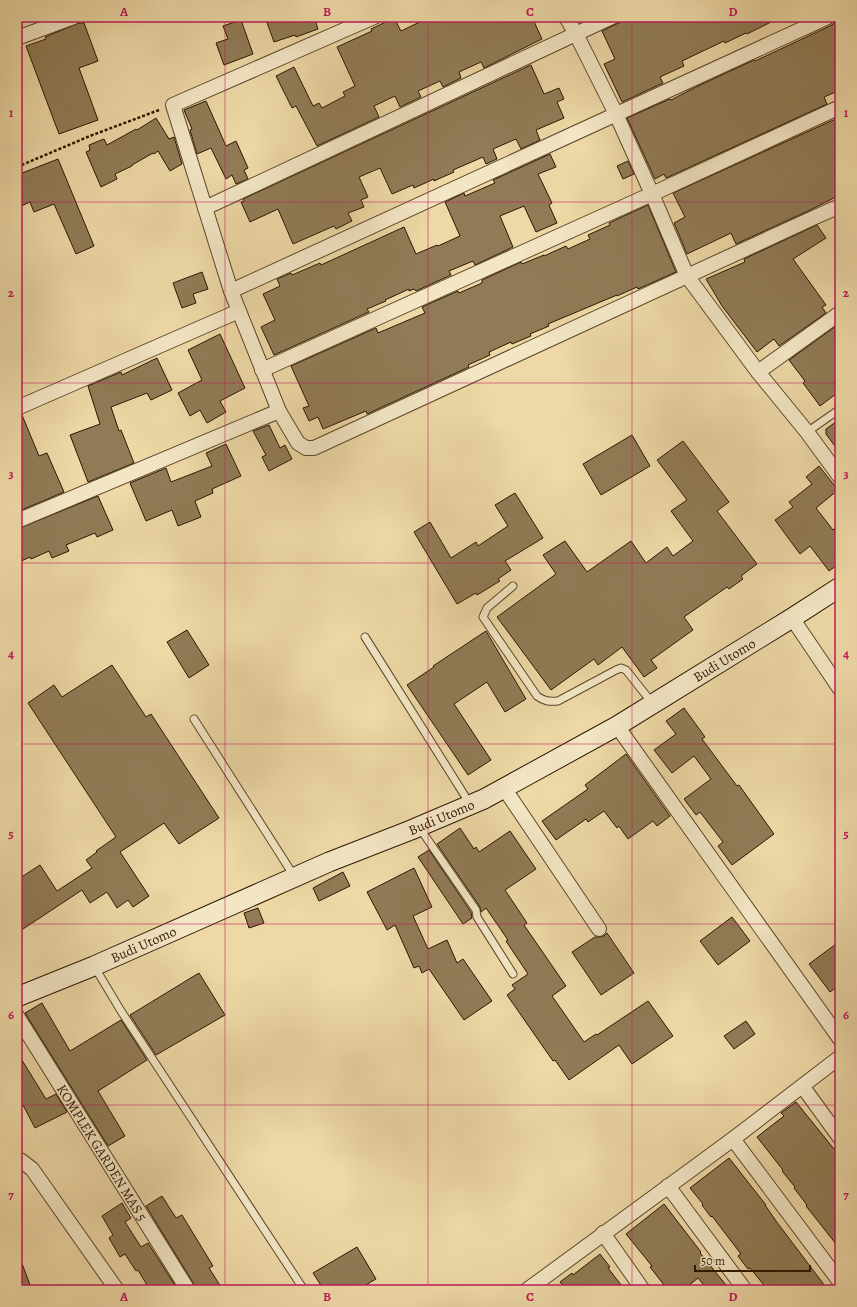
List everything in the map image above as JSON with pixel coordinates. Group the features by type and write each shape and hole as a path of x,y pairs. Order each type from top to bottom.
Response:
{"street":[{"path":"17,38 74,17"},
{"path":"374,17 173,105 231,291 279,411 298,443 306,448 314,448 840,206"},
{"path":"566,17 616,114 688,276 758,372 807,432 840,477"},
{"path":"205,208 612,17"},
{"path":"231,291 828,17"},
{"path":"262,370 652,194 840,107"},
{"path":"17,408 239,311"},
{"path":"758,372 840,313"},
{"path":"17,521 279,411"},
{"name":"Budi Utomo","path":"17,997 94,966 329,862 470,805 617,726 840,587"},
{"path":"792,618 840,689"},
{"path":"617,726 840,1039"},
{"path":"504,788 599,929"},
{"name":"KOMPLEK GARDEN MAS 5","path":"17,1016 188,1290"},
{"path":"536,1287 603,1234 733,1139 840,1058"},
{"path":"803,1087 840,1138"},
{"path":"733,1139 840,1282"},
{"path":"17,1160 20,1160 32,1169 117,1290"},
{"path":"668,1186 745,1290"},
{"path":"603,1234 643,1290"}],"lane":[{"path":"807,432 840,409"},
{"path":"514,586 487,608 483,617 537,696 543,701 558,701 621,668 626,670 653,704"},
{"path":"365,636 470,805"},
{"path":"194,719 294,877"},
{"path":"419,826 476,910 477,917 513,974"},
{"path":"94,966 121,1011 304,1290"}],"path":[{"path":"17,167 90,136 173,105"}],"building":[{"path":"265,17 314,17 318,29 296,37 295,35 274,42"},
{"path":"430,17 532,17 542,39 484,68 481,62 459,72 461,78 443,87 440,81 418,91 421,97 400,107 395,96 374,106 379,117 317,146 296,106 292,108 276,76 294,67 313,106 319,103 322,108 345,96 343,92 355,86 337,47 372,31 371,29 394,18 401,31"},
{"path":"631,17 781,17 747,34 746,33 725,43 724,41 682,61 684,66 660,77 663,83 622,102 604,64 615,59 602,31"},
{"path":"840,17 840,90 824,97 827,104 666,178 664,174 655,179 627,118 670,99 671,100 696,87 832,25 836,19"},
{"path":"241,20 253,54 224,65 216,43 228,39 223,26"},
{"path":"79,23 84,23 98,61 79,68 98,120 59,134 26,46 46,39 45,37"},
{"path":"531,65 544,94 559,88 564,99 557,102 564,118 536,130 540,140 521,149 516,139 493,149 497,159 486,164 483,157 453,170 454,172 434,181 434,179 414,188 413,185 392,194 380,168 359,177 368,197 361,200 364,207 348,213 352,221 336,229 334,226 293,244 278,209 250,222 241,202 244,201 243,199"},
{"path":"206,101 226,146 236,141 248,168 244,170 248,179 236,184 232,175 226,179 211,148 197,154 190,130 192,129 184,110"},
{"path":"840,117 840,195 736,244 731,233 687,254 674,223 685,217 673,193"},
{"path":"156,118 169,139 174,137 182,164 170,171 158,151 115,174 117,179 101,187 86,152 90,150 89,145 104,139 107,145 136,129 137,130"},
{"path":"550,154 556,167 538,174 552,203 549,205 557,223 536,232 524,206 500,216 513,247 475,265 473,261 449,271 451,275 416,291 414,289 409,291 409,289 367,309 369,312 274,355 261,327 275,320 263,294 280,286 277,279 291,273 292,275 320,263 321,265 404,227 416,254 460,236 445,202 464,193 465,196 495,183 493,180"},
{"path":"58,159 94,246 76,254 54,204 34,212 30,202 17,208 17,175"},
{"path":"628,161 634,174 623,179 617,166"},
{"path":"648,205 676,272 638,289 637,287 548,324 549,326 530,334 531,336 512,344 511,342 489,352 490,355 468,365 469,367 367,414 366,411 323,429 318,417 309,421 303,408 309,406 291,366 376,328 378,333 425,313 422,307 458,291 459,293 482,283 482,280 521,262 522,264 566,246 568,249 590,239 588,235 610,225 609,223"},
{"path":"817,225 826,238 793,259 826,305 822,307 826,313 779,346 774,339 757,352 722,306 706,279 745,262 744,259"},
{"path":"202,272 208,289 193,294 196,303 182,308 173,283"},
{"path":"836,326 840,331 840,391 820,406 803,383 805,381 789,360"},
{"path":"220,334 245,388 220,401 226,412 207,423 200,410 190,416 178,393 202,380 188,350"},
{"path":"157,358 172,390 151,400 147,393 111,407 119,431 121,430 134,463 88,482 70,435 100,424 88,386 121,372 122,375"},
{"path":"22,415 39,456 47,453 64,492 17,512 17,416"},
{"path":"840,419 840,453 826,434 826,429"},
{"path":"269,425 280,448 285,445 292,459 269,471 262,457 266,455 253,431"},
{"path":"632,435 650,466 601,495 583,464"},
{"path":"683,441 729,502 717,511 757,564 741,576 743,579 729,589 727,587 684,617 693,630 651,660 657,668 644,677 622,647 598,665 594,659 551,690 497,617 556,574 543,555 565,541 587,572 631,541 646,563 667,547 673,556 693,541 671,511 687,500 657,460"},
{"path":"226,444 241,476 212,489 213,493 195,501 201,517 178,526 172,510 146,521 130,483 166,468 171,482 212,466 206,453"},
{"path":"819,466 838,490 816,508 833,530 840,525 840,563 829,571 810,546 800,554 775,520 793,507 789,502 812,484 806,477"},
{"path":"515,493 543,538 505,561 511,570 498,579 500,581 477,595 476,593 457,604 414,532 430,522 451,558 476,542 478,546 508,526 495,505"},
{"path":"98,496 113,530 97,537 95,533 66,545 69,551 52,558 49,551 17,563 17,529"},
{"path":"187,630 209,665 189,678 167,642"},
{"path":"486,631 526,699 505,712 487,682 454,704 491,760 468,775 407,685"},
{"path":"112,665 146,717 151,714 219,818 179,844 164,823 120,852 149,896 133,907 128,900 117,908 107,892 90,903 82,890 17,933 17,880 40,865 57,891 92,868 86,860 116,837 28,703 54,685 62,697"},
{"path":"684,708 705,737 702,739 737,786 739,785 774,834 732,865 718,846 723,842 700,812 696,815 684,799 711,779 694,756 672,773 654,750 676,734 666,721"},
{"path":"626,754 670,816 657,826 653,821 628,839 619,826 617,828 604,811 588,822 586,819 556,840 542,821 588,789 585,785"},
{"path":"460,828 474,849 476,847 479,852 510,831 536,869 505,890 527,923 524,925 566,986 552,996 584,1042 648,1001 673,1036 632,1064 619,1045 569,1080 555,1060 553,1061 507,995 515,989 512,985 528,974 506,941 508,940 486,908 481,912 480,907 437,844"},
{"path":"429,850 471,912 472,918 463,924 418,857"},
{"path":"414,868 432,907 413,916 428,949 447,940 457,963 463,959 492,1001 464,1020 429,969 422,973 419,966 414,968 395,925 387,930 367,892"},
{"path":"343,872 350,886 319,901 313,888"},
{"path":"258,908 264,923 249,928 244,913"},
{"path":"732,917 750,941 718,965 700,941"},
{"path":"607,933 634,973 601,995 572,952 595,937 604,936"},
{"path":"840,941 840,985 830,992 809,964"},
{"path":"199,973 225,1015 156,1055 130,1015"},
{"path":"42,1003 70,1051 121,1020 147,1060 98,1091 125,1136 108,1146 25,1013"},
{"path":"746,1021 755,1034 734,1049 724,1036"},
{"path":"17,1052 46,1099 56,1094 67,1112 35,1128 23,1105 21,1107 17,1100"},
{"path":"796,1102 834,1149 837,1146 840,1146 840,1249 806,1206 807,1205 794,1188 795,1187 782,1171 783,1170 757,1137 784,1116 781,1113"},
{"path":"729,1158 766,1205 776,1221 828,1290 768,1290 738,1256 741,1254 690,1188"},
{"path":"162,1196 176,1218 182,1215 213,1266 209,1268 223,1290 196,1290 146,1206"},
{"path":"122,1203 131,1218 125,1222 141,1247 148,1243 178,1290 150,1290 138,1270 136,1271 125,1254 120,1257 109,1238 113,1235 102,1216"},
{"path":"664,1204 726,1285 719,1290 708,1290 698,1278 683,1290 668,1290 650,1267 652,1266 626,1234"},
{"path":"357,1247 376,1279 357,1290 324,1290 313,1273"},
{"path":"18,1253 32,1290 17,1290"},
{"path":"600,1254 610,1267 608,1268 625,1290 567,1290 560,1282 572,1273 573,1275"}]}
